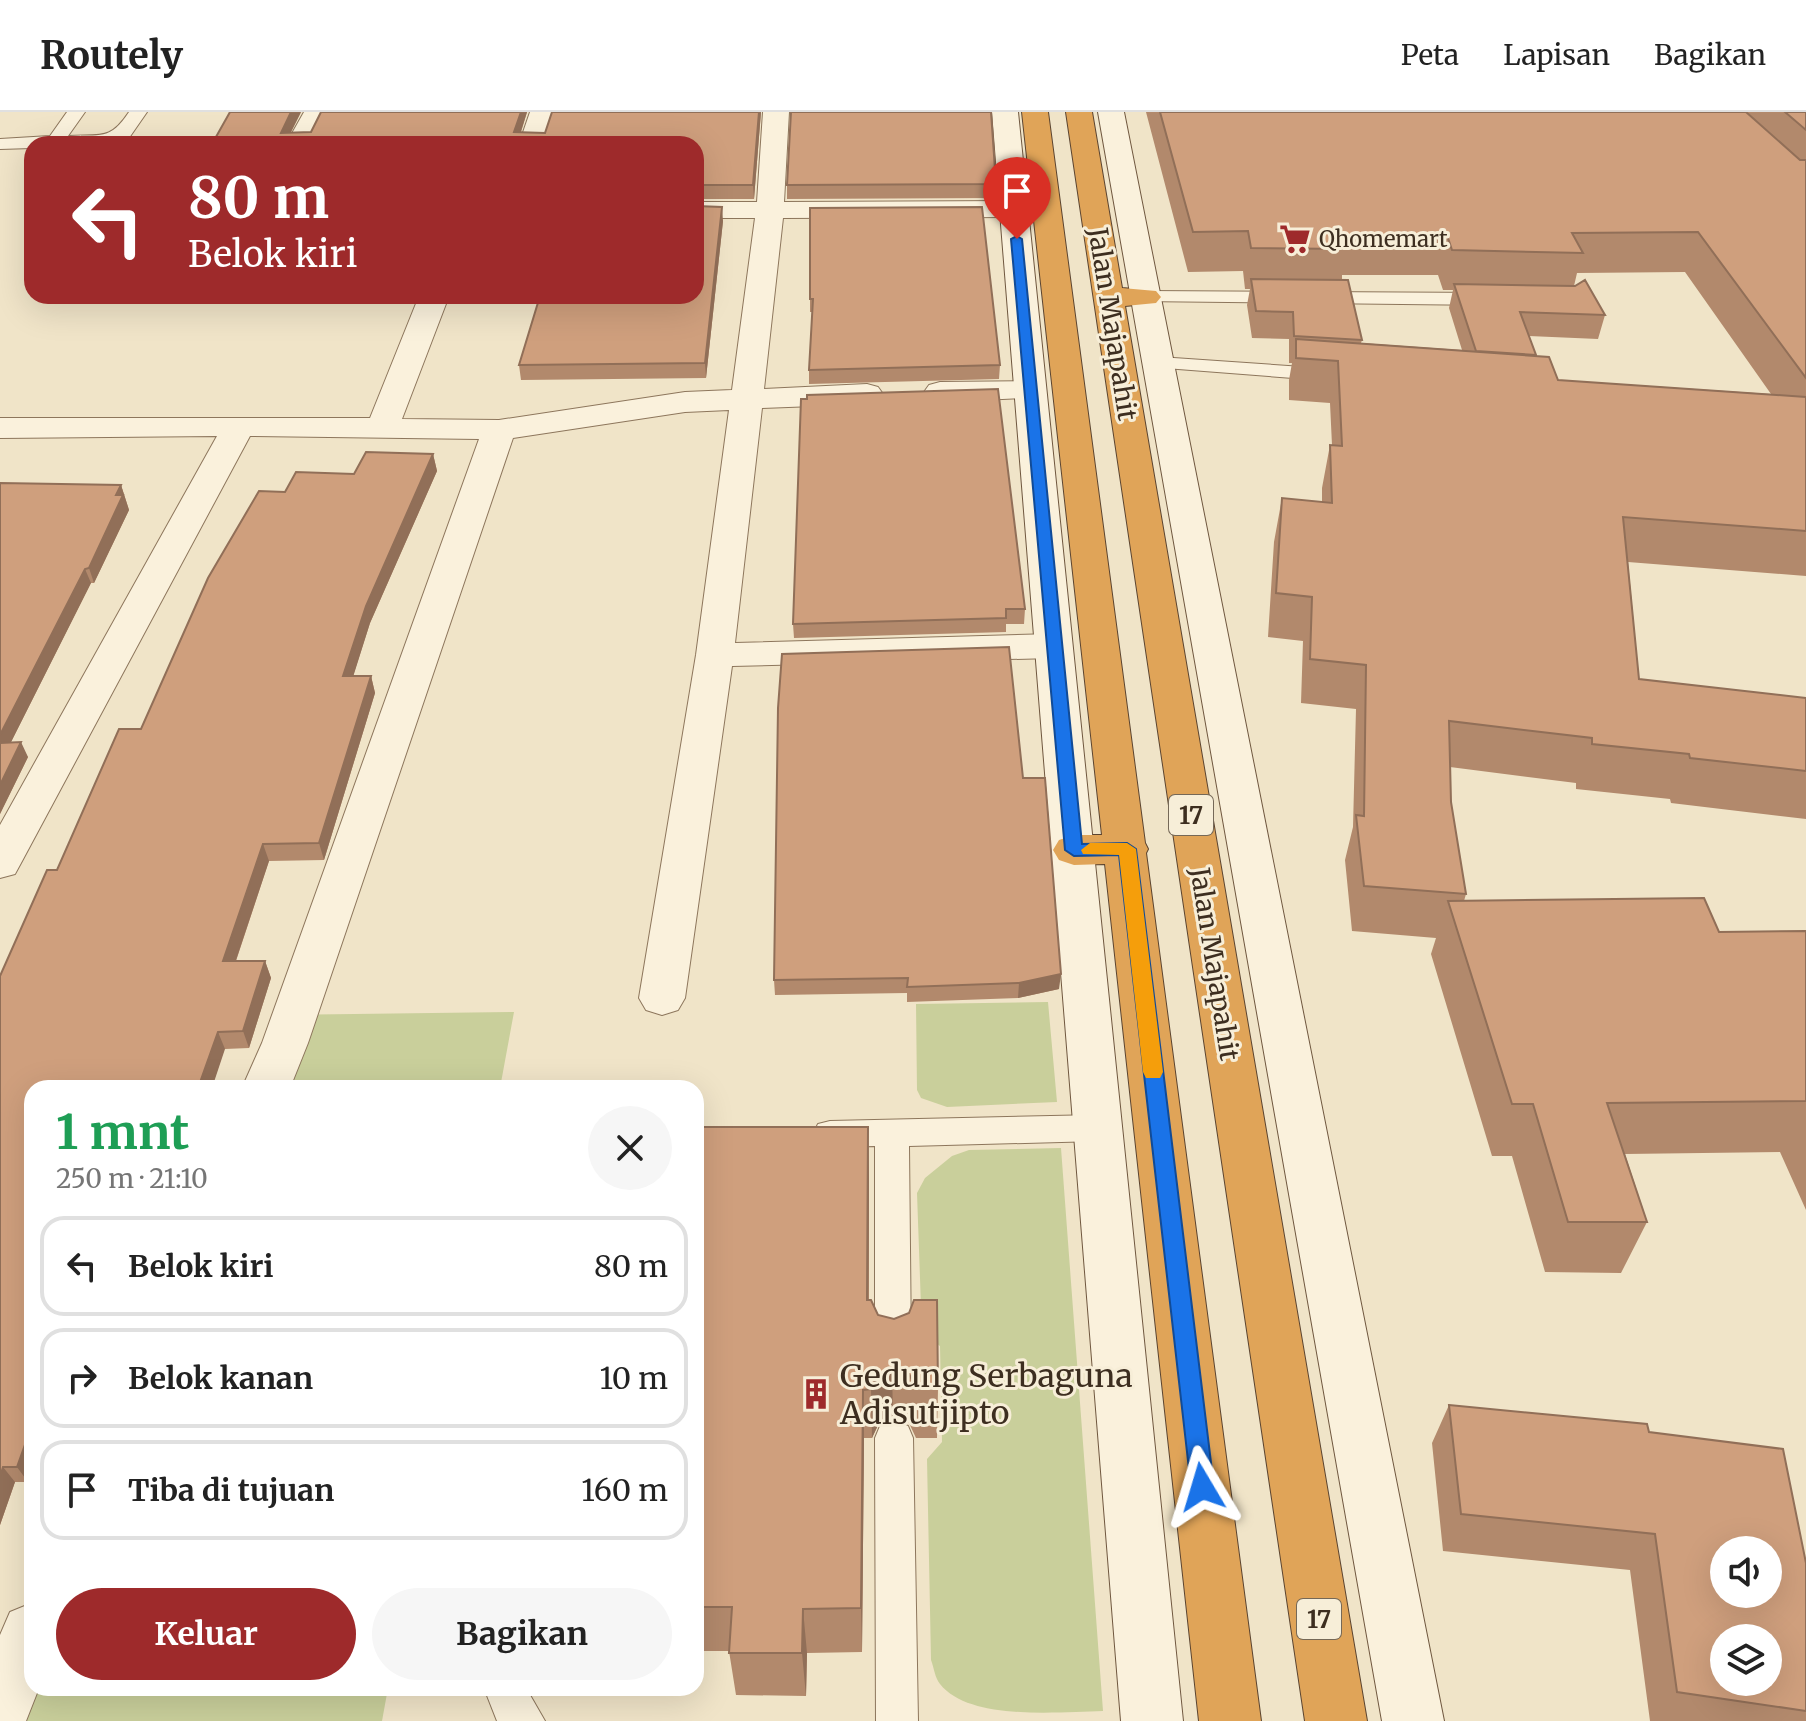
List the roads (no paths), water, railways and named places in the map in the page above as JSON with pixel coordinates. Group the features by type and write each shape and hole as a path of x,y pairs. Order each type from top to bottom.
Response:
{"highway":[{"name":"Jalan Majapahit","path":"1035,112 1127,849 1230,1721"},
{"name":"Jalan Majapahit","path":"1079,112 1127,297 1336,1721"},
{"path":"1074,850 1127,849"}],"street":[{"path":"304,136 317,112"},
{"path":"535,136 543,112"},
{"path":"662,998 715,655 770,210 776,112"},
{"path":"1005,112 1152,1721"},
{"path":"1111,112 1127,297 1159,363 1413,1721"},
{"path":"704,210 1014,209"},
{"path":"383,427 431,304"},
{"path":"0,428 239,426 499,430 685,402 1030,390"},
{"path":"0,863 239,426"},
{"path":"269,1080 285,1043 499,430"},
{"path":"715,655 1053,646"},
{"path":"0,1707 24,1652"}],"lane":[{"path":"59,136 76,112"},
{"path":"121,136 138,112"},
{"path":"0,144 24,143"},
{"path":"1127,297 1505,299"},
{"path":"1159,363 1350,376"},
{"path":"803,1135 1098,1128"},
{"path":"892,1132 893,1350"},
{"path":"894,1438 897,1721"},
{"path":"508,1696 524,1721"}],"place":[{"name":"Qhomemart","path":"1295,239"},
{"name":"Gedung Serbaguna Adisutjipto","path":"816,1394"}]}
